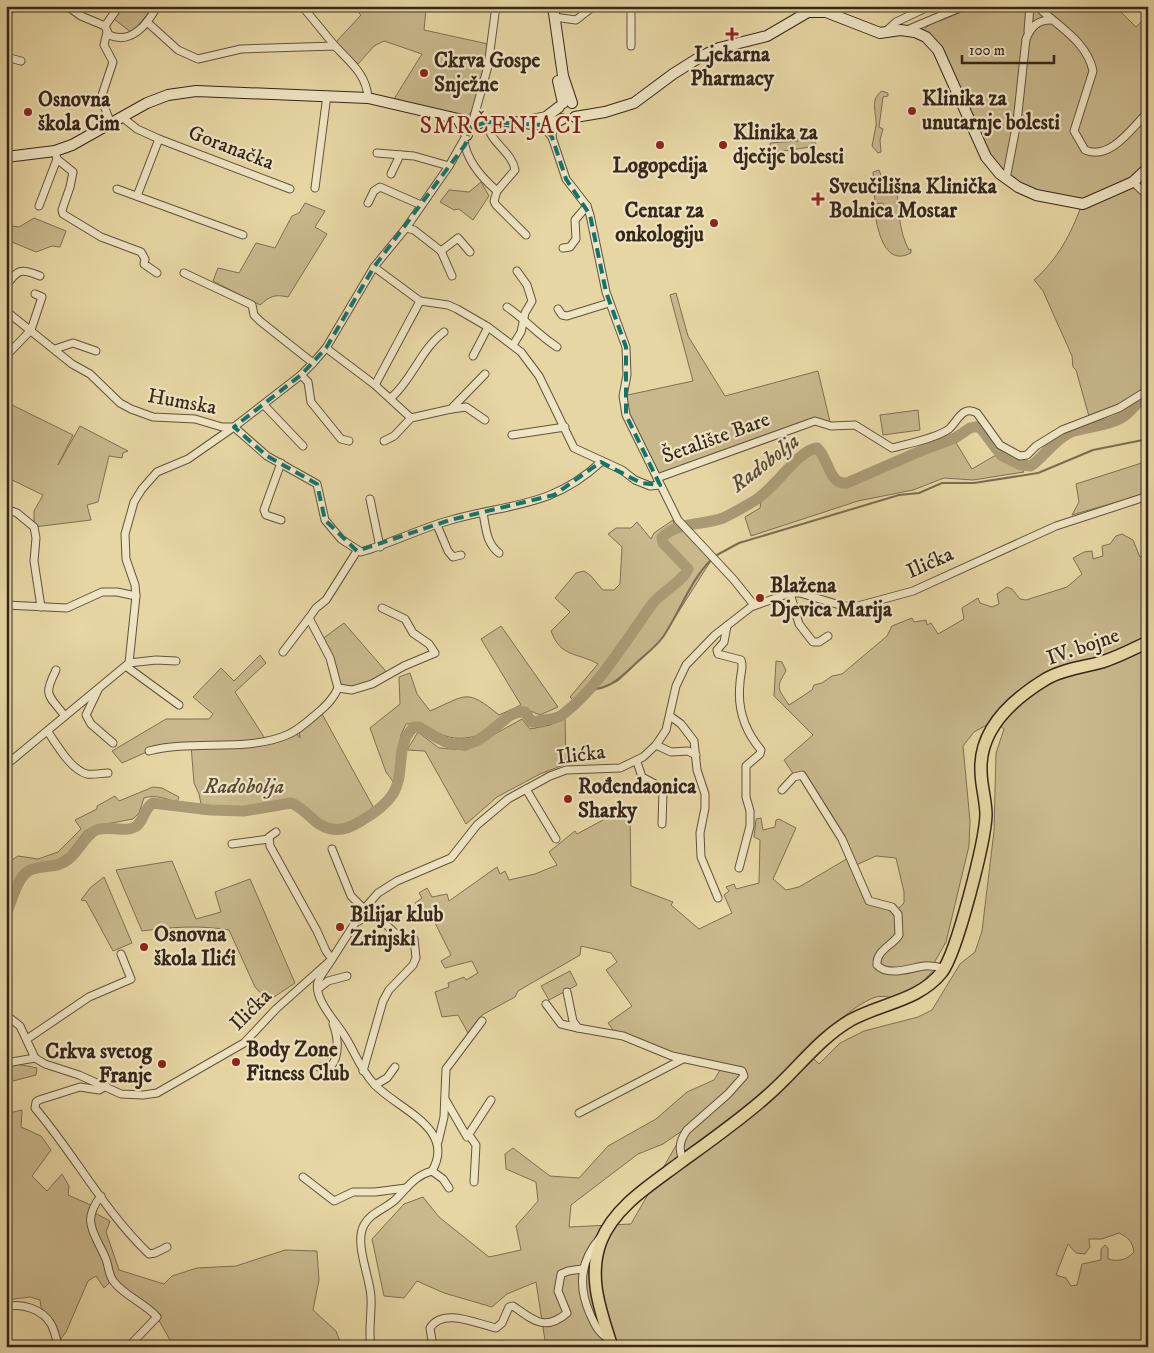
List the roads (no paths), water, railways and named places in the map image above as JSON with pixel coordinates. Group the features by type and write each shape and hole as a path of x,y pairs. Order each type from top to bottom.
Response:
{"main road":[{"name":"IV. bojne","path":"944,968 957,936 980,852 986,817 980,770 984,746 993,725 1008,707 1045,679 1115,657 1148,642"},
{"path":"610,1345 599,1304 594,1272 605,1232 626,1205 769,1094 828,1036 864,1014 917,994 944,968"}],"street":[{"path":"6,16 13,6"},
{"path":"67,6 81,16 106,29 113,37 126,38 137,33 158,7"},
{"path":"111,124 101,98 113,62 104,45 106,29 119,6"},
{"path":"302,6 335,46 360,72 368,88 368,98"},
{"path":"128,665 136,596 135,585 126,559 125,534 134,502 142,489 157,472 188,459 264,405 302,376 326,348 374,267 406,228 449,166 470,129 488,66 496,6"},
{"path":"546,6 556,76 569,108"},
{"path":"554,11 576,20 594,6"},
{"path":"631,6 631,46"},
{"path":"835,6 840,17"},
{"path":"885,32 896,22 930,6"},
{"path":"552,137 558,121 558,112 569,108 587,113 605,112 634,103 672,74 700,57 719,48 767,36 808,12 826,12 880,33 906,30 964,6"},
{"path":"1006,179 1018,122 1030,6"},
{"path":"1037,6 1083,48 1091,64 1092,71 1074,132 1085,150 1102,153 1148,112"},
{"path":"554,11 569,108"},
{"path":"1026,39 1031,28 1037,23 1051,20"},
{"path":"147,22 178,50 198,58 241,49 335,46"},
{"path":"906,30 926,38 938,50 979,143 989,161 1006,179 1036,195 1083,204 1133,182 1148,168"},
{"path":"6,57 21,61"},
{"path":"6,157 56,155 147,103 182,92 327,95 368,98 489,133 514,163 515,170 497,191 494,201 526,235"},
{"path":"315,188 327,95"},
{"path":"470,129 538,119 569,108"},
{"name":"Goranačka","path":"122,117 137,129 159,139 290,189"},
{"path":"470,129 542,125 558,121"},
{"path":"542,125 552,137 566,179 587,206 609,303 622,333 627,357 624,396 626,415 678,520 754,605"},
{"path":"470,129 475,167 497,191"},
{"name":"Goranačka","path":"137,196 159,139"},
{"path":"377,153 427,159 449,166"},
{"path":"39,206 56,155"},
{"path":"56,155 73,172 62,210 63,214 101,237 141,252 145,258 144,264 157,273"},
{"path":"391,174 400,155"},
{"path":"1133,182 1148,196"},
{"path":"368,203 374,191 380,187 421,205"},
{"path":"117,189 243,235"},
{"path":"562,248 570,247 574,243 575,220 587,206"},
{"path":"406,228 414,230 441,251 452,276"},
{"path":"441,251 458,238 470,252"},
{"path":"374,267 420,302 448,305 479,321 513,345 539,376 574,448 601,462 617,467 641,483 656,487 658,481"},
{"path":"6,286 16,272 21,270 40,276"},
{"path":"513,345 521,332 532,296 517,271"},
{"path":"184,273 252,304 254,315 260,322 313,363"},
{"path":"6,356 30,330 42,297 35,294"},
{"path":"375,386 420,302"},
{"path":"558,309 562,315 567,316 609,303"},
{"path":"507,307 524,320 528,326 557,347"},
{"name":"Humska","path":"6,311 72,364 90,374 120,403 142,415 196,420 222,427 234,427 267,456 317,484 325,520 341,539 357,551"},
{"path":"473,356 488,327"},
{"path":"391,398 404,384 426,348 444,332"},
{"path":"55,349 73,343 96,351"},
{"path":"326,348 391,398 411,418"},
{"path":"451,409 484,374"},
{"path":"302,376 308,382 311,402 341,439 349,441"},
{"name":"Šetalište Bare","path":"658,481 815,421 831,426 855,425 892,448 949,429 962,413 968,411 977,413 1000,446 1020,456 1027,455 1036,446 1062,430 1119,408 1148,390"},
{"path":"264,405 303,446"},
{"path":"384,441 394,436 411,418 458,407 470,409 485,420"},
{"path":"512,435 564,427"},
{"path":"284,652 309,618 329,596 357,551 361,552 380,547 437,525 483,513 517,507 554,495 580,480 601,462"},
{"path":"281,463 264,510 266,515 281,520"},
{"name":"Ilićka","path":"35,1058 45,1064 106,1086 121,1094 143,1095 157,1093 197,1072 244,1043 276,1009 332,959 364,910 386,887 451,858 477,825 492,811 526,788 566,770 620,768 636,762 656,745 666,730 674,692 681,673 692,657 754,605 790,593 800,593 843,606 858,606 886,599 926,586 989,554 1056,526 1148,496"},
{"path":"370,499 380,547"},
{"path":"6,509 17,513 34,527 34,561 41,607"},
{"path":"483,513 488,540 492,548 499,553"},
{"path":"437,525 448,551 453,557 461,555"},
{"path":"6,605 71,607 102,592 117,592 136,596"},
{"path":"790,593 799,624 813,642 819,642 828,636"},
{"path":"338,688 352,690 372,684 404,666 435,653 429,644 413,633 405,619 382,608"},
{"path":"149,750 178,745 218,746 282,737 291,734 319,712 335,696 338,688 330,658 309,618"},
{"path":"727,626 724,642 718,650 718,654 741,660 743,665 739,689 740,713 744,728 761,750 760,754 746,766 746,797 750,811 750,826 745,838 739,868"},
{"path":"6,765 48,732 64,715 100,685 128,665 156,660 176,661"},
{"path":"128,665 180,705"},
{"path":"56,670 47,688 48,694 64,715"},
{"path":"100,685 86,715 91,724 113,743"},
{"path":"670,716 681,724 694,741 698,770 705,794 705,808 700,833 701,857 718,898"},
{"path":"48,732 59,748 83,772 88,774 108,773"},
{"path":"656,745 670,752 688,751 696,755"},
{"path":"636,762 642,777 659,786 663,791 662,824"},
{"path":"782,790 794,777 802,775 842,839 868,901 892,908 898,914 899,935 876,959 877,965 881,969 888,970 924,966 944,968"},
{"path":"526,788 556,840"},
{"path":"276,832 272,833 269,839 270,846 332,959 319,980 318,989 334,1028 337,1052 335,1061 331,1066 319,1068"},
{"path":"232,844 269,839"},
{"path":"332,849 351,896 364,910"},
{"path":"357,922 369,913 373,913 402,940"},
{"path":"362,1071 383,1001 394,985 413,965 416,958 414,939"},
{"path":"28,1039 89,997 131,980 121,954"},
{"path":"318,989 328,981 347,976"},
{"path":"566,992 573,1021 578,1028"},
{"path":"546,1004 561,1024 623,1036 684,1059 742,1071 744,1076 681,1138 680,1151 683,1160"},
{"path":"328,1014 344,1035 362,1071 375,1085 421,1121 438,1142"},
{"path":"6,1015 16,1020 28,1039 35,1058 6,1064"},
{"path":"371,1347 371,1296 365,1270 361,1233 363,1225 374,1213 393,1202 414,1179 432,1171 437,1162 438,1142 444,1117 446,1069 482,1021"},
{"path":"580,1113 684,1059"},
{"path":"375,1085 387,1078 395,1067"},
{"path":"106,1086 99,1090 80,1087 39,1100 35,1106 132,1238 148,1254 167,1247"},
{"path":"445,1098 462,1126 464,1134 467,1137 469,1135"},
{"path":"469,1135 491,1100"},
{"path":"469,1135 476,1145 474,1182"},
{"path":"432,1171 443,1179 449,1188"},
{"path":"303,1177 334,1201 353,1192 375,1192 406,1188"},
{"path":"101,1196 91,1210 90,1223 106,1258 110,1275 115,1283 157,1317 133,1342 135,1347"},
{"path":"605,1232 591,1249 582,1269 581,1285 586,1306 599,1332 610,1345"},
{"path":"433,1347 430,1328 434,1322 440,1319 450,1317 496,1328 502,1323 508,1307 513,1306 534,1322 545,1323 562,1318 568,1313 558,1291 561,1274 582,1269"},
{"path":"6,1307 25,1307 42,1313 52,1325 59,1347"}],"waterway":[{"name":"Radobolja","path":"6,914 19,881 28,871 57,865 66,861 96,830 106,828 131,829 135,827 153,803 210,810 244,811 291,803 302,809 320,825 343,829 374,813 393,794 399,777 404,742 414,727 419,727 443,741 459,745 471,743 481,738 516,713 525,712 532,722 559,717 588,691 653,603 682,578 688,569 663,543 662,538 674,529 723,518 746,505 762,495 794,462 810,450 817,448 836,480 847,483 955,438 970,428 979,426 1001,455 1021,465 1031,466 1054,444 1069,433 1115,421 1125,416 1140,401 1148,397"},
{"name":"Radobolja","path":"715,556 739,543 899,495 919,493 942,483 974,483 1038,473 1093,450 1148,439"},
{"name":"Radobolja","path":"587,690 594,690 613,683 656,645 669,627 691,586 712,559"}],"place":[{"name":"Ljekarna Pharmacy","path":"732,34"},
{"name":"Ckrva Gospe Snježne","path":"424,73"},
{"name":"Klinika za unutarnje bolesti","path":"912,111"},
{"name":"Osnovna škola Cim","path":"28,112"},
{"name":"Logopedija","path":"660,145"},
{"name":"Klinika za dječije bolesti","path":"723,145"},
{"name":"Sveučilišna Klinička Bolnica Mostar","path":"818,199"},
{"name":"Centar za onkologiju","path":"714,223"},
{"name":"Blažena Djevica Marija","path":"760,598"},
{"name":"Rođendaonica Sharky","path":"568,799"},
{"name":"Bilijar klub Zrinjski","path":"340,927"},
{"name":"Osnovna škola Ilići","path":"144,947"},
{"name":"Body Zone Fitness Club","path":"236,1062"},
{"name":"Crkva svetog Franje","path":"162,1064"}],"district":[{"name":"SMRČENJACI","path":"501,126"}]}
